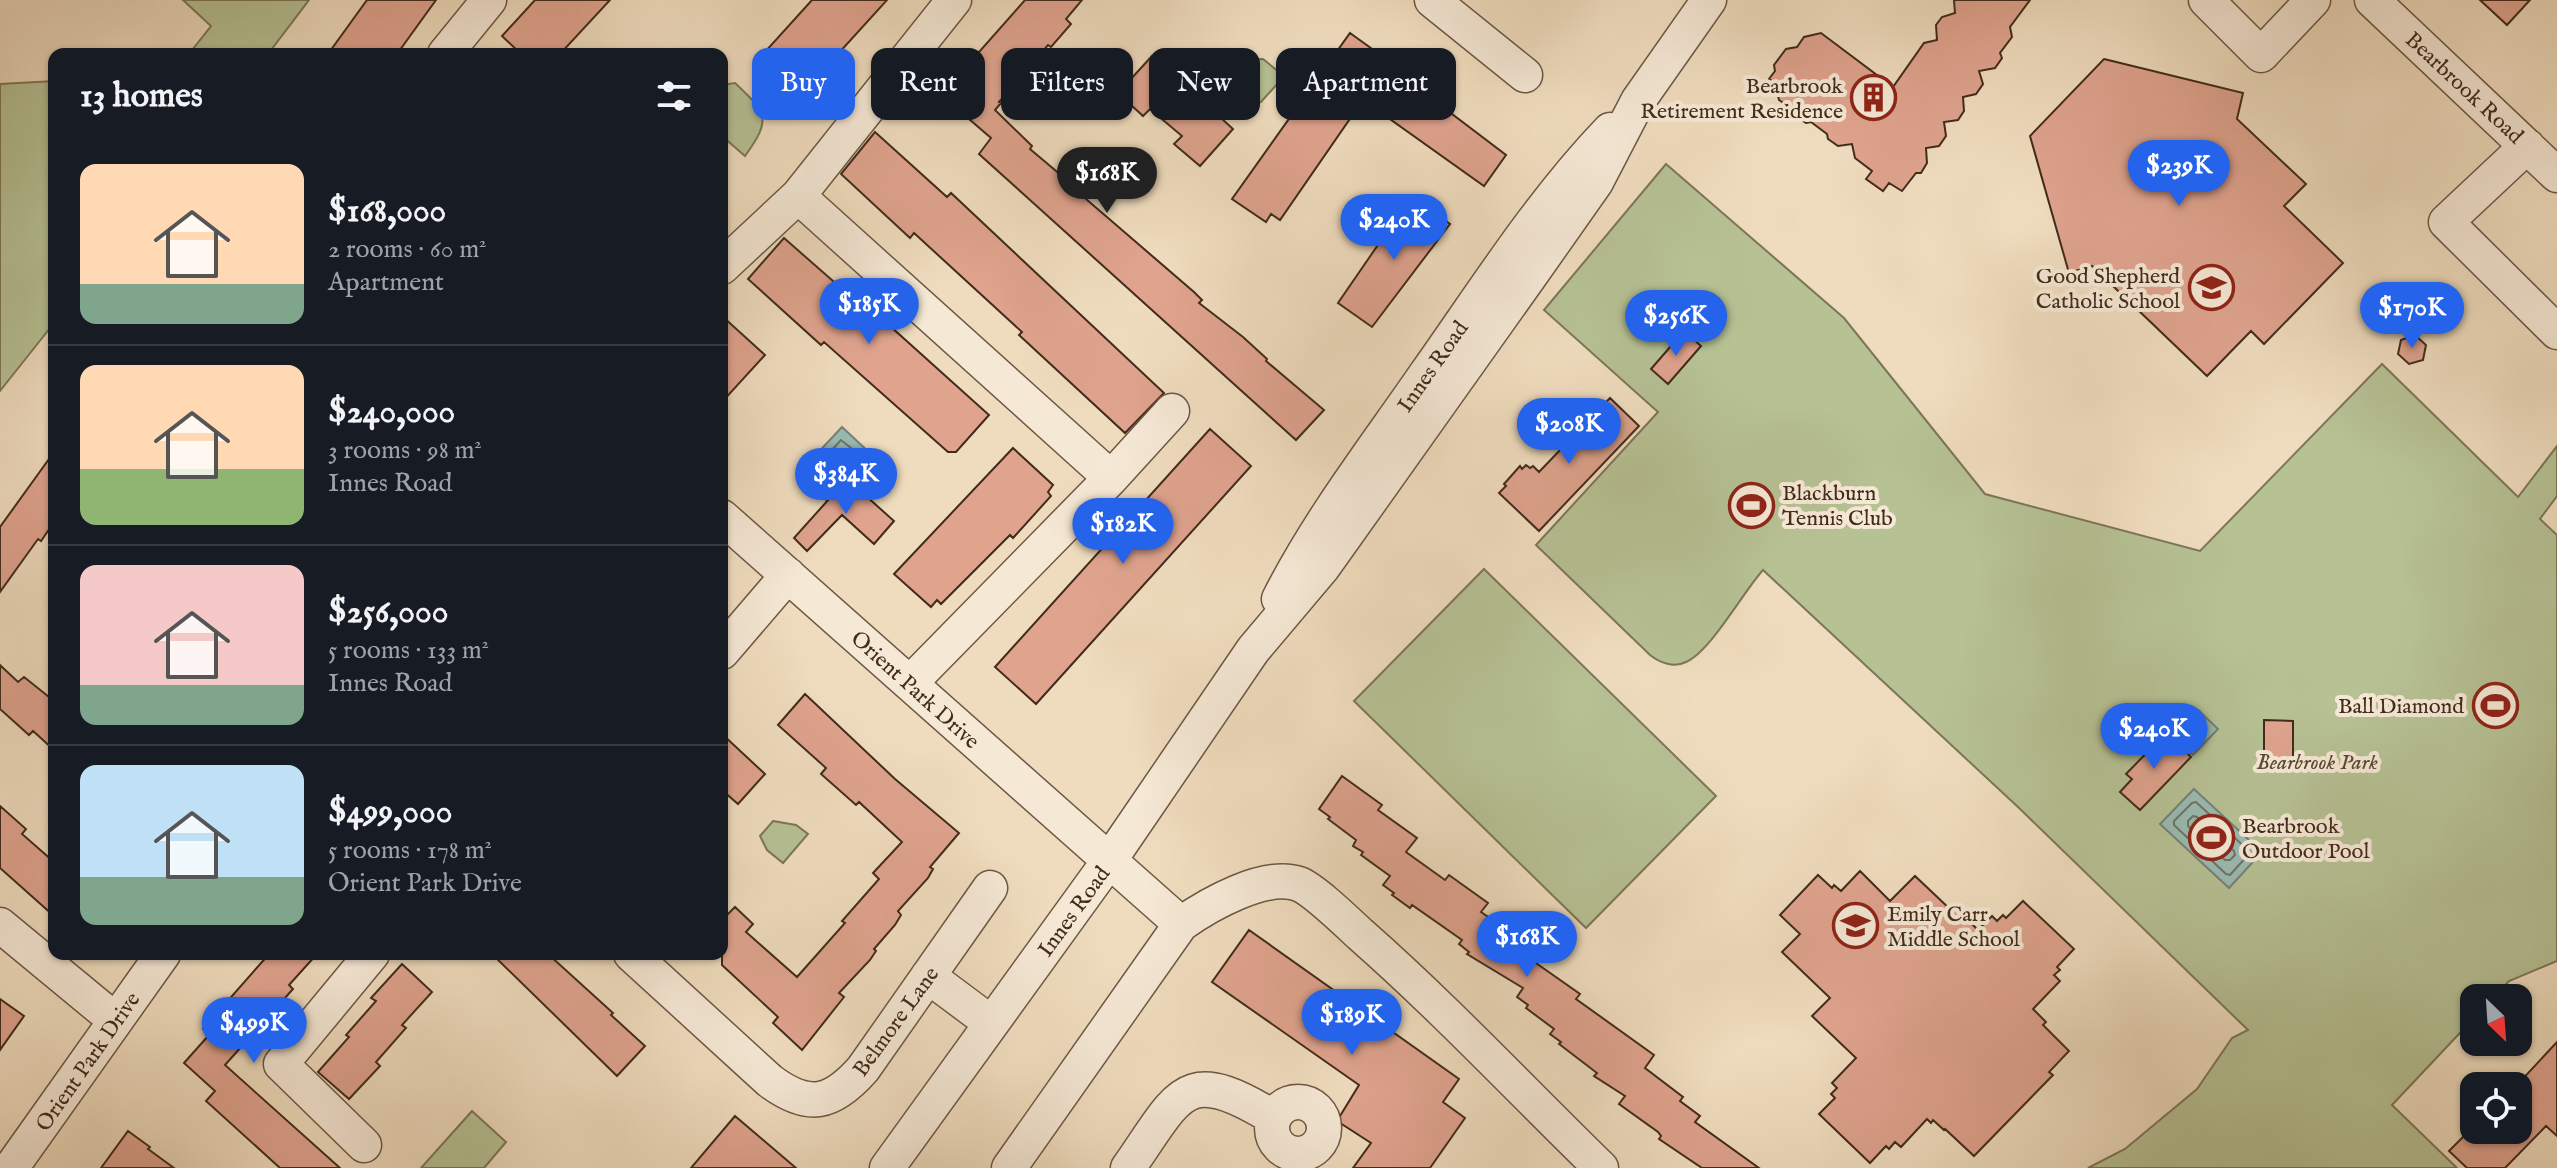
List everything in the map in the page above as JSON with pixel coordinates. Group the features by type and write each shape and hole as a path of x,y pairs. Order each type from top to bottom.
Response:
{"street":[{"path":"450,48 489,0"},
{"path":"728,261 798,196 954,0"},
{"path":"1432,0 1525,75"},
{"name":"Innes Road","path":"887,1168 1109,861 1253,650 1323,567 1532,273 1596,182 1638,101 1709,0"},
{"path":"2206,0 2261,55 2313,0"},
{"name":"Bearbrook Road","path":"2372,0 2557,175"},
{"path":"2527,146 2446,222 2557,332"},
{"path":"798,196 1111,478"},
{"path":"910,683 1111,478 1172,411"},
{"name":"Orient Park Drive","path":"728,522 1181,924"},
{"path":"728,645 788,575"},
{"path":"1010,1168 1181,924 1204,908 1271,882 1300,884 1391,962 1601,1168"},
{"name":"Belmore Lane","path":"638,960 770,1081 788,1093 809,1100 826,1099 848,1086 863,1069 990,888"},
{"path":"0,925 115,1020"},
{"name":"Orient Park Drive","path":"11,1168 159,960"},
{"path":"364,1145 281,1064 367,960"},
{"path":"928,976 991,1023"},
{"path":"1128,1168 1180,1097 1197,1088 1216,1088 1243,1099 1274,1118"}],"green space":[{"path":"183,0 309,0 273,48 194,48 211,26"},
{"path":"1260,59 1276,70 1276,85 1260,102"},
{"path":"48,81 48,331 0,391 0,84"},
{"path":"735,83 752,100 752,120 762,120 762,125 745,156 728,141 728,84"},
{"name":"Bearbrook Park","path":"1666,164 1844,318 1985,494 2200,551 2382,364 2518,497 2557,446 2557,496 2540,519 2557,535 2557,961 2506,984 2460,984 2460,1033 2392,1105 2457,1168 2088,1168 2125,1149 2197,1089 2232,1038 2248,1030 2018,807 1763,570 1706,646 1686,662 1672,665 1650,655 1536,545 1658,412 1544,310"},
{"path":"1484,569 1716,796 1586,928 1354,701"},
{"path":"773,821 796,825 808,834 783,863 767,850 760,836"},
{"path":"472,1111 506,1142 484,1168 421,1168"}],"water":[{"path":"842,427 871,454 827,501 798,474"},
{"path":"2198,710 2218,729 2193,755 2173,736"},
{"name":"Bearbrook Outdoor Pool","path":"2194,789 2262,852 2229,888 2160,824"}],"building":[{"path":"367,0 436,0 401,48 332,48"},
{"path":"535,0 610,0 566,48 515,48 502,36"},
{"path":"812,0 887,0 843,48 769,48"},
{"path":"1025,0 1082,0 1066,19 1071,24 1051,47 1001,48 1001,103 995,110 1001,120 1005,120 1032,146 1030,149 1073,183 1088,197 1086,199 1194,292 1202,300 1199,303 1243,337 1266,361 1324,410 1296,440 979,154 991,138 970,120 985,120 985,48 983,48"},
{"name":"Bearbrook Retirement Residence","path":"1954,0 2030,0 2010,27 2012,37 2000,53 2002,58 1995,68 1979,71 1983,84 1976,94 1963,97 1964,111 1958,120 1944,122 1946,136 1939,146 1926,148 1927,163 1921,173 1916,173 1902,191 1889,183 1883,191 1866,179 1872,171 1855,158 1852,144 1838,146 1811,122 1806,123 1795,116 1795,111 1779,100 1775,83 1769,79 1775,71 1774,65 1786,49 1797,47 1804,37 1821,33 1893,87 1924,43 1937,40 1936,25 1942,17 1955,13"},
{"path":"2480,0 2530,0 2507,25"},
{"path":"1350,33 1371,48 1339,48"},
{"path":"1149,59 1149,110 1143,116 1133,107 1133,77"},
{"path":"2104,59 2243,93 2237,119 2306,184 2284,206 2343,263 2264,344 2251,331 2207,376 2092,266 2069,273 2030,136"},
{"path":"1456,117 1506,155 1484,186 1391,120 1456,120"},
{"path":"1163,120 1223,120 1233,129 1200,166 1174,144 1182,136"},
{"path":"1288,120 1349,120 1280,220 1271,214 1266,222 1232,199"},
{"path":"875,132 947,197 951,193 1164,393 1125,433 1019,335 1022,332 914,233 910,238 841,174"},
{"path":"1413,198 1450,224 1372,327 1338,303"},
{"path":"784,238 858,303 861,300 989,415 956,452 948,452 748,279"},
{"path":"728,321 765,355 728,395"},
{"path":"1684,331 1701,346 1668,384 1651,369"},
{"path":"2415,335 2426,345 2423,360 2409,364 2398,354 2401,340"},
{"path":"1610,398 1639,426 1539,531 1499,493 1520,466 1522,469 1526,465 1530,468 1533,466 1539,472"},
{"path":"1210,429 1251,466 1036,704 995,667"},
{"path":"1013,448 1053,485 1048,492 1051,496 1013,538 1010,535 941,604 937,600 931,607 894,574"},
{"path":"48,460 48,531 41,541 38,539 0,592 0,527"},
{"path":"847,479 894,521 874,544 842,515 807,551 794,538"},
{"path":"0,665 18,682 24,677 48,696 48,745 33,731 29,735 0,709"},
{"path":"805,694 895,779 959,833 930,867 933,869 928,878 898,911 901,915 895,925 874,949 876,951 870,960 839,993 844,997 802,1050 773,1023 778,1017 722,965 722,960 728,960 728,914 735,907 753,924 746,932 797,977 845,923 842,921 879,879 873,873 902,842 859,802 856,805 821,774 826,768 778,725"},
{"path":"2264,720 2293,721 2293,762 2264,761"},
{"path":"2166,733 2191,757 2140,810 2120,792 2132,779 2126,774"},
{"path":"728,740 765,774 738,804 728,795"},
{"path":"1342,776 1382,805 1378,810 1417,838 1406,852 1445,880 1449,875 1488,903 1481,912 1522,940 1516,949 1580,994 1576,999 1654,1055 1645,1068 1683,1097 1680,1101 1700,1116 1695,1122 1759,1168 1702,1168 1659,1139 1661,1136 1658,1132 1619,1104 1625,1096 1594,1076 1597,1073 1550,1034 1554,1029 1526,1008 1528,1005 1517,997 1523,988 1467,954 1469,952 1459,944 1462,940 1412,905 1410,908 1392,895 1394,893 1383,885 1390,876 1361,855 1363,852 1353,846 1356,840 1319,809"},
{"path":"0,806 26,829 22,834 48,857 48,911 0,868"},
{"path":"1860,871 1890,901 1915,876 1952,911 1955,907 1978,930 1992,916 1997,921 2003,915 2006,918 2023,901 2074,949 2057,967 2060,970 2054,975 2060,981 2033,1009 2046,1022 2043,1025 2069,1051 2049,1072 2053,1075 1974,1156 1945,1129 1927,1119 1901,1147 1895,1142 1889,1149 1886,1146 1870,1163 1819,1114 1835,1098 1831,1094 1837,1088 1832,1083 1856,1058 1812,1016 1830,998 1782,952 1800,934 1780,915 1818,875 1832,888 1834,885 1841,891"},
{"path":"1249,930 1459,1079 1443,1102 1465,1118 1430,1168 1353,1168 1371,1143 1337,1121 1359,1085 1212,982"},
{"path":"264,960 312,960 289,985 293,989 225,1065 340,1168 280,1168 206,1101 215,1091 184,1063 209,1035 203,1029"},
{"path":"498,960 555,960 613,1013 611,1015 645,1046 617,1076"},
{"path":"402,964 432,992 402,1025 406,1028 376,1062 380,1066 349,1099 318,1072 376,1001 371,998"},
{"path":"0,999 24,1016 0,1050"},
{"path":"2557,1042 2557,1136 2546,1126 2532,1140 2532,1072 2529,1072"},
{"path":"735,1116 796,1168 691,1168"},
{"path":"128,1131 150,1147 148,1149 174,1168 101,1168"},
{"path":"2460,1140 2460,1144 2528,1144 2505,1168 2467,1168 2449,1151"}],"place":[{"name":"Bearbrook Retirement Residence","path":"1874,98"},
{"name":"Good Shepherd Catholic School","path":"2211,288"},
{"name":"Blackburn Tennis Club","path":"1751,505"},
{"name":"Ball Diamond","path":"2495,705"},
{"name":"Bearbrook Outdoor Pool","path":"2211,838"},
{"name":"Emily Carr Middle School","path":"1856,926"}]}
